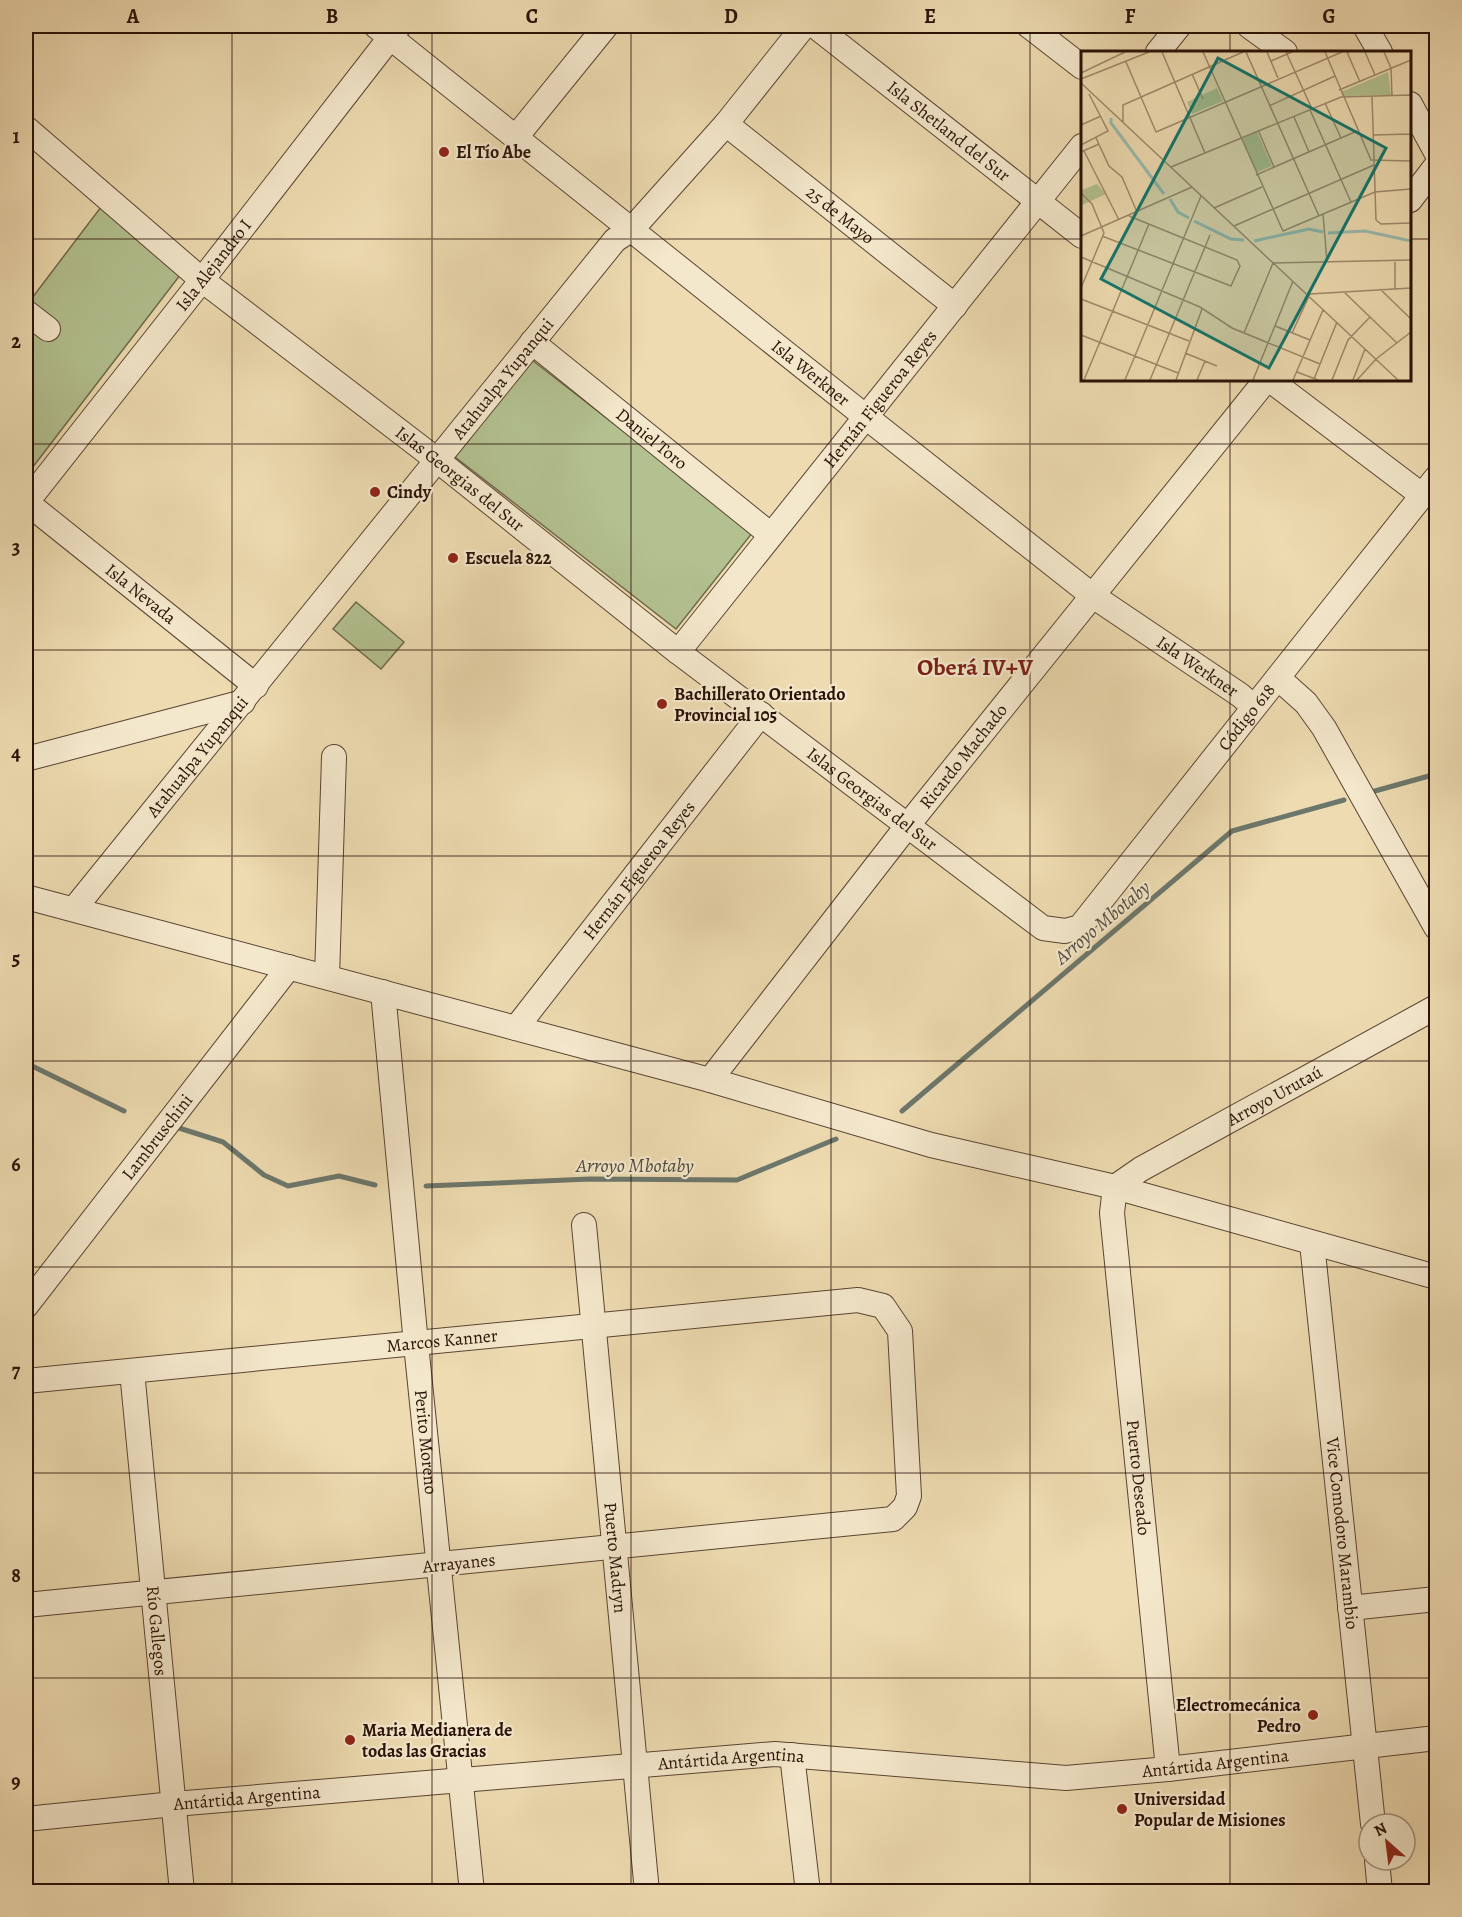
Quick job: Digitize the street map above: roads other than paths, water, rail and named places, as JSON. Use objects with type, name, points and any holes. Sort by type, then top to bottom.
[{"type":"street","points":[[516,137],[606,26]]},
{"type":"street","name":"Atahualpa Yupanqui","points":[[74,909],[615,240],[632,229],[726,124],[804,26]]},
{"type":"street","name":"Isla Shetland del Sur","points":[[815,26],[1081,234]]},
{"type":"street","points":[[1029,26],[1081,65]]},
{"type":"street","points":[[1159,51],[1179,26]]},
{"type":"street","points":[[1249,26],[1284,51]]},
{"type":"street","points":[[1365,26],[1379,51]]},
{"type":"street","name":"Isla Werkner","points":[[389,29],[516,137],[1093,596],[1240,694],[1254,707]]},
{"type":"street","name":"Isla Alejandro I","points":[[26,502],[202,280],[389,29]]},
{"type":"street","points":[[1411,106],[1428,141]]},
{"type":"street","name":"25 de Mayo","points":[[726,124],[955,306]]},
{"type":"street","name":"Islas Georgias del Sur","points":[[26,128],[202,280],[437,460],[678,652],[1043,928]]},
{"type":"street","name":"Hernán Figueroa Reyes","points":[[678,652],[1081,148]]},
{"type":"street","points":[[1411,199],[1437,166]]},
{"type":"street","points":[[26,312],[48,329]]},
{"type":"street","name":"Daniel Toro","points":[[532,342],[771,535]]},
{"type":"street","name":"Ricardo Machado","points":[[710,1080],[908,825],[1267,381]]},
{"type":"street","points":[[1270,381],[1430,487]]},
{"type":"street","name":"Código 618","points":[[1043,928],[1065,931],[1080,927],[1430,487]]},
{"type":"street","name":"Isla Nevada","points":[[26,502],[249,694]]},
{"type":"street","points":[[1278,678],[1306,703],[1324,728],[1437,927]]},
{"type":"street","points":[[26,759],[249,694]]},
{"type":"street","name":"Hernán Figueroa Reyes","points":[[516,1028],[761,714]]},
{"type":"street","points":[[327,977],[334,757]]},
{"type":"street","points":[[26,897],[710,1080],[931,1145],[1114,1187],[1437,1276]]},
{"type":"street","name":"Lambruschini","points":[[26,1306],[289,967]]},
{"type":"street","name":"Perito Moreno","points":[[383,992],[416,1344],[472,1892]]},
{"type":"street","name":"Arroyo Urutaú","points":[[1114,1187],[1141,1169],[1437,1007]]},
{"type":"street","name":"Puerto Deseado","points":[[1114,1187],[1112,1213],[1168,1769]]},
{"type":"street","name":"Puerto Madryn","points":[[584,1225],[647,1892]]},
{"type":"street","name":"Vice Comodoro Marambio","points":[[1312,1243],[1372,1812]]},
{"type":"street","name":"Marcos Kanner","points":[[26,1381],[858,1300],[883,1306],[900,1331],[909,1496],[905,1507],[893,1519]]},
{"type":"street","name":"Río Gallegos","points":[[132,1371],[182,1892]]},
{"type":"street","name":"Arrayanes","points":[[26,1605],[893,1519]]},
{"type":"street","points":[[1350,1608],[1437,1599]]},
{"type":"street","name":"Antártida Argentina","points":[[26,1819],[174,1804],[775,1754],[1066,1778],[1168,1769],[1437,1738]]},
{"type":"street","points":[[792,1755],[808,1892]]},
{"type":"street","points":[[1378,1872],[1380,1892]]},
{"type":"waterway","name":"Arroyo Mbotaby","points":[[1375,791],[1436,774]]},
{"type":"waterway","name":"Arroyo Mbotaby","points":[[902,1111],[1232,831],[1344,800]]},
{"type":"waterway","name":"Arroyo Mbotaby","points":[[26,1063],[124,1111]]},
{"type":"waterway","name":"Arroyo Mbotaby","points":[[179,1128],[223,1142],[264,1175],[288,1186],[339,1176],[375,1185]]},
{"type":"waterway","name":"Arroyo Mbotaby","points":[[426,1186],[590,1179],[737,1180],[836,1139]]},
{"type":"place","name":"El Tío Abe","points":[[444,152]]},
{"type":"place","name":"Cindy","points":[[375,492]]},
{"type":"place","name":"Escuela 822","points":[[453,558]]},
{"type":"place","name":"Bachillerato Orientado Provincial 105","points":[[662,704]]},
{"type":"place","name":"Electromecánica Pedro","points":[[1313,1715]]},
{"type":"place","name":"Maria Medianera de todas las Gracias","points":[[350,1740]]},
{"type":"place","name":"Universidad Popular de Misiones","points":[[1122,1809]]},
{"type":"district","name":"Oberá IV+V","points":[[975,667]]}]
